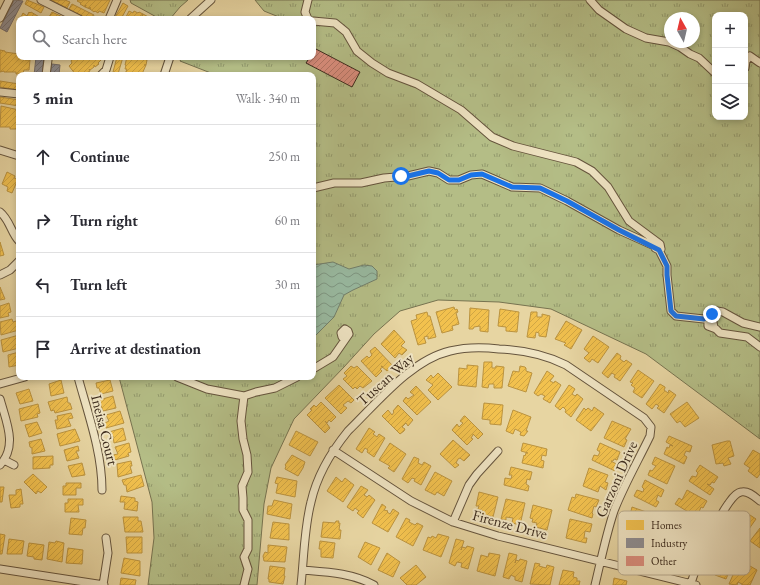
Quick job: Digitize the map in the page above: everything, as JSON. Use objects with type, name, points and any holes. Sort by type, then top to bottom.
[{"type":"street","points":[[0,18],[9,0]]},
{"type":"street","points":[[41,0],[73,16]]},
{"type":"street","points":[[110,16],[118,0]]},
{"type":"street","points":[[193,16],[211,0]]},
{"type":"street","points":[[307,16],[305,12],[308,0]]},
{"type":"street","points":[[590,0],[599,10],[626,29],[646,38],[669,42],[680,47],[699,58],[712,70]]},
{"type":"street","points":[[316,21],[335,23],[346,32],[357,51],[372,63],[388,73],[418,84],[450,103],[461,110],[492,137],[513,146],[576,162],[592,171],[608,187],[629,221],[660,244],[660,249],[619,230]]},
{"type":"street","points":[[748,58],[750,56],[760,63]]},
{"type":"street","points":[[46,72],[48,60]]},
{"type":"street","points":[[104,72],[109,60]]},
{"type":"street","points":[[165,72],[169,60]]},
{"type":"street","points":[[0,92],[16,94]]},
{"type":"street","points":[[0,150],[16,155]]},
{"type":"street","points":[[316,187],[334,183],[361,182],[408,176],[429,171],[438,173],[449,180],[459,180],[471,175],[482,174],[512,187],[540,188],[659,250],[667,266],[671,311],[676,316],[704,319],[717,311],[723,312],[743,324],[760,327]]},
{"type":"street","points":[[0,212],[4,216],[16,238]]},
{"type":"street","points":[[0,275],[10,270],[16,264]]},
{"type":"street","points":[[716,329],[720,333],[747,337],[760,347]]},
{"type":"street","points":[[316,367],[333,356],[346,338]]},
{"type":"street","name":"Tuscan Way","points":[[301,585],[310,502],[318,480],[333,450],[348,431],[412,369],[437,355],[464,348],[519,350],[541,354],[566,365],[644,418],[654,432]]},
{"type":"street","points":[[0,384],[16,380]]},
{"type":"street","name":"Ineisa Court","points":[[79,380],[98,451],[102,474],[102,490]]},
{"type":"street","points":[[184,380],[207,389],[244,396],[275,388],[291,380]]},
{"type":"street","points":[[244,396],[241,421],[247,455],[248,472],[242,486],[243,510],[248,520],[248,549],[244,557],[248,569],[244,585]]},
{"type":"street","points":[[0,399],[10,442],[9,450],[2,462],[14,464]]},
{"type":"street","name":"Garzoni Drive","points":[[595,585],[614,512],[621,494],[654,432]]},
{"type":"street","name":"Firenze Drive","points":[[333,450],[411,501],[453,522],[498,536],[618,565]]},
{"type":"street","points":[[453,522],[462,497],[469,484],[498,451]]},
{"type":"street","points":[[724,511],[738,489],[747,492],[760,501]]},
{"type":"street","points":[[0,569],[103,585],[108,553],[106,538]]},
{"type":"street","points":[[303,570],[348,575],[374,585]]},
{"type":"street","name":"Firenze Drive","points":[[658,575],[694,584]]},
{"type":"green space","points":[[130,0],[188,0],[172,16],[155,16],[131,3]]},
{"type":"green space","points":[[255,0],[760,0],[760,439],[646,354],[551,309],[499,302],[438,300],[400,311],[374,334],[294,419],[271,468],[264,504],[257,585],[148,585],[154,538],[152,502],[120,380],[316,380],[316,72],[208,72],[180,61],[316,60],[316,16],[276,16],[264,11]]},
{"type":"water","points":[[333,262],[349,269],[364,265],[372,266],[377,271],[377,279],[344,295],[334,317],[316,335],[316,265]]},
{"type":"building: Homes","points":[[27,0],[44,7],[41,13],[25,4]]},
{"type":"building: Homes","points":[[51,0],[65,0],[70,2],[67,8]]},
{"type":"building: Homes","points":[[110,0],[104,13],[99,11],[98,13],[80,4],[81,3],[77,1]]},
{"type":"building: Homes","points":[[123,3],[128,6],[123,16],[116,16]]},
{"type":"building: Homes","points":[[72,4],[94,15],[82,16],[69,9]]},
{"type":"building: Homes","points":[[129,11],[133,13],[134,11],[146,16],[126,16]]},
{"type":"building: Homes","points":[[29,12],[31,12],[38,16],[27,16]]},
{"type":"building: Homes","points":[[52,12],[61,16],[50,16]]},
{"type":"building: Homes","points":[[0,50],[16,54],[16,60],[30,60],[29,70],[24,70],[23,72],[0,72]]},
{"type":"building: Homes","points":[[101,60],[95,67],[94,65],[94,67],[90,70],[89,69],[90,71],[88,72],[74,72],[69,66],[72,63],[71,61]]},
{"type":"building: Homes","points":[[116,60],[122,60],[119,72],[113,72]]},
{"type":"building: Homes","points":[[126,60],[147,60],[143,72],[126,72],[127,69],[125,69]]},
{"type":"building: Homes","points":[[0,81],[16,84],[16,90],[0,87]]},
{"type":"building: Homes","points":[[0,97],[16,100],[16,106],[0,103]]},
{"type":"building: Homes","points":[[1,106],[16,109],[16,129],[10,129],[10,127],[0,127]]},
{"type":"building: Homes","points":[[7,172],[15,176],[14,178],[16,178],[16,184],[12,193],[7,191],[8,187],[2,184]]},
{"type":"building: Homes","points":[[0,242],[4,255],[0,256]]},
{"type":"building: Homes","points":[[0,287],[5,299],[0,300]]},
{"type":"building: Homes","points":[[9,303],[11,312],[8,313],[9,316],[0,318],[0,306]]},
{"type":"building: Homes","points":[[454,307],[458,312],[456,313],[459,324],[452,326],[453,330],[442,333],[436,312]]},
{"type":"building: Homes","points":[[470,308],[489,310],[488,332],[480,331],[480,326],[469,329]]},
{"type":"building: Homes","points":[[500,309],[519,312],[517,332],[506,331],[506,327],[498,326]]},
{"type":"building: Homes","points":[[427,312],[428,316],[430,316],[436,337],[428,339],[428,336],[424,337],[426,343],[418,345],[411,321],[417,319],[416,315]]},
{"type":"building: Homes","points":[[531,312],[537,312],[537,317],[542,317],[542,314],[550,316],[546,337],[539,336],[539,333],[536,332],[535,338],[527,337]]},
{"type":"building: Homes","points":[[12,319],[13,322],[16,321],[16,331],[1,335],[0,322]]},
{"type":"building: Homes","points":[[566,321],[582,330],[571,349],[564,345],[566,343],[555,339]]},
{"type":"building: Homes","points":[[394,330],[405,342],[401,346],[407,350],[402,355],[399,353],[395,358],[381,344]]},
{"type":"building: Homes","points":[[16,336],[16,349],[3,352],[1,340]]},
{"type":"building: Homes","points":[[593,336],[609,347],[598,363],[592,359],[589,362],[584,358],[589,353],[584,349]]},
{"type":"building: Homes","points":[[375,347],[393,366],[387,371],[383,367],[380,369],[382,371],[376,377],[361,361],[367,356],[369,358],[372,355],[370,351]]},
{"type":"building: Homes","points":[[16,353],[16,366],[9,367],[8,355]]},
{"type":"building: Homes","points":[[617,353],[621,356],[620,359],[624,362],[626,360],[632,364],[620,381],[614,377],[615,375],[612,373],[608,378],[602,373]]},
{"type":"building: Homes","points":[[484,362],[492,362],[492,368],[495,368],[496,366],[504,367],[502,388],[494,388],[494,384],[489,384],[488,388],[482,387]]},
{"type":"building: Homes","points":[[467,365],[478,366],[476,387],[458,385],[459,368],[467,369]]},
{"type":"building: Homes","points":[[351,366],[354,368],[357,366],[372,381],[363,388],[360,386],[357,389],[355,387],[353,389],[343,379],[347,376],[344,373]]},
{"type":"building: Homes","points":[[520,366],[525,367],[526,371],[532,373],[526,392],[508,386],[513,371],[519,372]]},
{"type":"building: Homes","points":[[638,370],[654,381],[642,398],[633,392],[635,388],[631,385],[633,383],[630,382]]},
{"type":"building: Homes","points":[[547,371],[554,376],[550,381],[554,383],[555,381],[561,385],[550,403],[543,399],[545,396],[541,394],[538,396],[534,393]]},
{"type":"building: Homes","points":[[438,373],[452,387],[438,400],[428,390],[433,385],[426,380],[431,375],[433,378]]},
{"type":"building: Homes","points":[[61,380],[64,393],[51,396],[49,384]]},
{"type":"building: Homes","points":[[110,380],[113,391],[101,394],[96,383]]},
{"type":"building: Homes","points":[[660,384],[665,387],[664,390],[668,393],[669,390],[676,395],[664,413],[657,408],[659,406],[656,404],[652,409],[646,404]]},
{"type":"building: Homes","points":[[339,385],[354,400],[351,403],[348,401],[343,405],[347,408],[341,414],[325,398]]},
{"type":"building: Homes","points":[[569,385],[575,389],[572,394],[575,396],[577,394],[583,399],[571,417],[565,412],[566,410],[563,407],[560,410],[555,406]]},
{"type":"building: Homes","points":[[416,386],[431,402],[417,415],[403,401],[406,397],[408,399],[414,395],[410,392]]},
{"type":"building: Homes","points":[[29,389],[33,401],[20,404],[16,393]]},
{"type":"building: Homes","points":[[113,396],[116,408],[103,411],[99,400]]},
{"type":"building: Homes","points":[[67,397],[68,403],[70,403],[72,409],[55,413],[54,410],[51,411],[48,402]]},
{"type":"building: Homes","points":[[321,402],[336,417],[331,422],[329,420],[327,423],[325,421],[330,428],[325,433],[307,415],[312,410],[310,409],[314,405],[316,407]]},
{"type":"building: Homes","points":[[687,402],[699,418],[685,427],[680,421],[677,423],[670,414]]},
{"type":"building: Homes","points":[[484,403],[503,405],[501,425],[490,424],[490,420],[482,419]]},
{"type":"building: Homes","points":[[38,404],[40,413],[37,414],[38,417],[21,421],[19,409]]},
{"type":"building: Homes","points":[[398,405],[413,420],[408,426],[406,423],[402,427],[405,429],[400,434],[382,416],[388,410],[392,415],[394,412],[393,411]]},
{"type":"building: Homes","points":[[594,407],[604,414],[591,431],[576,420],[584,408],[586,410],[588,408],[592,411]]},
{"type":"building: Homes","points":[[513,410],[531,417],[526,431],[528,431],[524,436],[520,435],[521,432],[515,429],[513,434],[506,431]]},
{"type":"building: Homes","points":[[120,411],[124,423],[106,428],[105,423],[109,421],[106,415]]},
{"type":"building: Homes","points":[[71,413],[73,418],[68,419],[71,426],[57,429],[55,420],[58,420],[57,416]]},
{"type":"building: Homes","points":[[464,416],[483,434],[478,439],[473,434],[471,438],[473,439],[467,445],[452,430],[457,424],[459,427],[463,423],[460,421]]},
{"type":"building: Homes","points":[[612,421],[631,429],[625,439],[627,440],[624,447],[604,438]]},
{"type":"building: Homes","points":[[37,422],[42,433],[29,437],[25,425]]},
{"type":"building: Homes","points":[[123,428],[126,440],[114,443],[113,436],[110,436],[109,432]]},
{"type":"building: Homes","points":[[369,428],[375,432],[373,434],[377,437],[379,434],[385,438],[374,457],[367,452],[368,450],[365,448],[362,453],[356,449]]},
{"type":"building: Homes","points":[[75,429],[80,441],[60,446],[57,434]]},
{"type":"building: Homes","points":[[296,431],[318,442],[310,456],[289,445]]},
{"type":"building: Homes","points":[[669,436],[692,446],[690,452],[686,451],[684,455],[687,457],[684,464],[664,454],[667,447],[669,448],[670,445],[673,446],[666,442]]},
{"type":"building: Homes","points":[[41,439],[45,451],[32,454],[32,448],[30,447],[29,442]]},
{"type":"building: Homes","points":[[453,440],[470,455],[464,461],[460,458],[458,459],[456,463],[459,465],[455,468],[440,454]]},
{"type":"building: Homes","points":[[730,441],[734,456],[728,458],[731,464],[724,466],[723,463],[716,464],[712,445]]},
{"type":"building: Homes","points":[[129,443],[131,452],[128,453],[129,456],[115,460],[113,455],[118,454],[115,447]]},
{"type":"building: Homes","points":[[390,443],[406,454],[394,472],[388,468],[390,466],[379,460]]},
{"type":"building: Homes","points":[[523,443],[547,449],[546,456],[542,455],[541,460],[544,461],[543,468],[522,463],[524,455],[525,456],[526,453],[528,453],[521,451]]},
{"type":"building: Homes","points":[[600,443],[620,452],[617,460],[614,459],[611,461],[618,465],[615,471],[592,460],[594,455],[598,456],[600,452],[597,450]]},
{"type":"building: Homes","points":[[78,446],[79,451],[76,451],[79,458],[67,461],[64,450]]},
{"type":"building: Homes","points":[[753,450],[760,454],[760,474],[757,478],[748,471],[750,468],[744,464]]},
{"type":"building: Homes","points":[[292,455],[305,462],[298,476],[285,469],[285,465]]},
{"type":"building: Homes","points":[[53,456],[53,465],[50,465],[50,468],[33,469],[33,457]]},
{"type":"building: Homes","points":[[414,457],[419,459],[418,463],[422,465],[424,462],[431,466],[421,485],[412,478],[408,483],[402,479]]},
{"type":"building: Homes","points":[[655,457],[675,466],[667,484],[648,475],[650,470],[652,471],[656,466],[652,464]]},
{"type":"building: Homes","points":[[131,461],[132,466],[130,466],[132,473],[118,477],[117,464]]},
{"type":"building: Homes","points":[[82,463],[85,475],[72,477],[68,466]]},
{"type":"building: Homes","points":[[700,465],[718,477],[714,483],[712,482],[710,485],[707,484],[714,489],[710,495],[689,481],[692,476],[696,477],[698,473],[696,471]]},
{"type":"building: Homes","points":[[511,467],[532,472],[530,480],[527,479],[526,484],[529,486],[528,491],[504,485],[505,478],[511,479],[512,475],[509,475]]},
{"type":"building: Homes","points":[[589,468],[608,475],[605,482],[608,483],[606,490],[600,486],[598,492],[583,486]]},
{"type":"building: Homes","points":[[435,472],[452,481],[444,496],[437,492],[435,495],[425,490]]},
{"type":"building: Homes","points":[[33,474],[47,487],[41,493],[38,491],[36,494],[24,482]]},
{"type":"building: Homes","points":[[141,475],[144,486],[127,492],[126,485],[124,485],[122,480]]},
{"type":"building: Homes","points":[[277,477],[297,481],[295,497],[276,493],[278,484],[275,483]]},
{"type":"building: Homes","points":[[336,477],[342,482],[345,478],[354,485],[343,502],[327,491]]},
{"type":"building: Homes","points":[[645,480],[664,490],[661,497],[658,495],[656,500],[659,502],[656,507],[634,496],[637,490],[643,492],[644,489],[642,487]]},
{"type":"building: Homes","points":[[66,483],[81,483],[81,488],[76,488],[76,495],[63,495],[63,486],[66,486]]},
{"type":"building: Homes","points":[[361,486],[368,490],[364,495],[367,497],[369,495],[375,500],[363,518],[357,513],[359,511],[355,508],[353,511],[347,507]]},
{"type":"building: Homes","points":[[0,487],[4,487],[2,502],[0,502]]},
{"type":"building: Homes","points":[[21,489],[23,504],[20,504],[20,507],[11,508],[9,495],[16,495],[16,490]]},
{"type":"building: Homes","points":[[687,490],[707,501],[699,511],[687,511],[675,504],[679,498],[682,500]]},
{"type":"building: Homes","points":[[479,492],[498,497],[493,517],[482,514],[483,511],[478,509],[479,506],[476,506]]},
{"type":"building: Homes","points":[[576,494],[599,500],[596,507],[594,506],[592,518],[568,510],[572,497],[575,498]]},
{"type":"building: Homes","points":[[121,496],[135,498],[135,501],[138,502],[137,511],[124,509],[125,502],[120,502]]},
{"type":"building: Homes","points":[[68,499],[83,499],[83,505],[78,505],[79,512],[65,512],[65,503],[68,503]]},
{"type":"building: Homes","points":[[506,499],[525,503],[520,525],[512,523],[513,518],[506,517],[506,520],[501,519]]},
{"type":"building: Homes","points":[[274,500],[292,504],[290,519],[267,514],[268,506],[272,506]]},
{"type":"building: Homes","points":[[382,504],[386,507],[384,510],[388,511],[387,512],[390,514],[393,509],[399,513],[388,532],[372,523]]},
{"type":"building: Homes","points":[[533,505],[552,510],[547,530],[536,527],[537,523],[532,522],[533,519],[530,518]]},
{"type":"building: Homes","points":[[632,507],[643,511],[631,511]]},
{"type":"building: Homes","points":[[750,515],[756,519],[750,528]]},
{"type":"building: Homes","points":[[123,517],[138,517],[138,521],[141,521],[143,532],[125,532]]},
{"type":"building: Homes","points":[[71,518],[86,520],[82,535],[69,534]]},
{"type":"building: Homes","points":[[406,518],[410,520],[409,522],[415,525],[417,523],[423,526],[413,546],[396,537]]},
{"type":"building: Homes","points":[[570,519],[592,524],[590,532],[585,531],[584,538],[587,538],[586,543],[566,538]]},
{"type":"building: Homes","points":[[336,521],[339,521],[338,523],[340,523],[340,539],[321,537],[323,522],[335,523]]},
{"type":"building: Homes","points":[[273,522],[289,524],[289,540],[270,538]]},
{"type":"building: Homes","points":[[760,528],[760,548],[750,541]]},
{"type":"building: Homes","points":[[0,534],[5,535],[2,554],[0,554]]},
{"type":"building: Homes","points":[[438,534],[449,537],[441,557],[423,550],[428,537],[431,538],[432,536],[436,538]]},
{"type":"building: Homes","points":[[126,537],[142,537],[142,553],[127,553]]},
{"type":"building: Homes","points":[[9,539],[24,541],[22,554],[7,554]]},
{"type":"building: Homes","points":[[456,539],[464,541],[462,547],[466,548],[467,546],[474,548],[468,569],[461,567],[462,563],[457,562],[455,566],[449,563]]},
{"type":"building: Homes","points":[[56,541],[64,543],[62,562],[47,559],[49,542],[55,543]]},
{"type":"building: Homes","points":[[320,541],[335,543],[333,558],[321,557],[321,549],[319,549]]},
{"type":"building: Homes","points":[[365,542],[380,548],[371,565],[358,557]]},
{"type":"building: Homes","points":[[29,543],[44,545],[42,560],[27,556]]},
{"type":"building: Homes","points":[[268,545],[287,547],[285,562],[264,561],[263,556],[265,552],[268,553]]},
{"type":"building: Homes","points":[[68,548],[83,550],[82,564],[66,563]]},
{"type":"building: Homes","points":[[387,553],[400,562],[393,577],[378,570]]},
{"type":"building: Homes","points":[[489,553],[500,555],[495,576],[477,571],[481,555],[488,557]]},
{"type":"building: Homes","points":[[509,553],[517,555],[515,563],[516,560],[519,561],[520,559],[527,561],[522,582],[515,580],[515,577],[511,575],[509,579],[503,577]]},
{"type":"building: Homes","points":[[124,558],[140,561],[140,576],[121,573]]},
{"type":"building: Homes","points":[[535,563],[546,568],[547,565],[554,567],[550,585],[530,584]]},
{"type":"building: Homes","points":[[416,565],[426,577],[416,585],[407,585],[400,578]]},
{"type":"building: Homes","points":[[270,566],[285,568],[283,584],[269,582]]},
{"type":"building: Homes","points":[[750,566],[757,570],[750,585],[742,585],[738,582],[737,585],[729,584],[733,575],[750,575]]},
{"type":"building: Homes","points":[[563,570],[574,572],[573,577],[577,578],[577,581],[580,581],[579,585],[559,585]]},
{"type":"building: Homes","points":[[715,575],[728,575],[726,579]]},
{"type":"building: Homes","points":[[121,578],[136,580],[135,585],[120,585]]},
{"type":"building: Homes","points":[[614,578],[627,581],[626,585],[613,585]]},
{"type":"building: Industry","points":[[14,0],[23,1],[7,32],[0,28]]},
{"type":"building: Industry","points":[[36,60],[44,60],[42,72],[34,72]]},
{"type":"building: Industry","points":[[52,64],[60,65],[59,72],[51,72]]},
{"type":"building: Other","points":[[316,49],[360,72],[352,87],[306,63],[308,60],[316,60]]},
{"type":"route","points":[[401,176],[408,176],[429,171],[438,173],[449,180],[459,180],[471,175],[482,174],[512,187],[540,188],[659,250],[667,266],[668,291],[671,302],[671,311],[676,316],[704,319],[712,314]]}]
